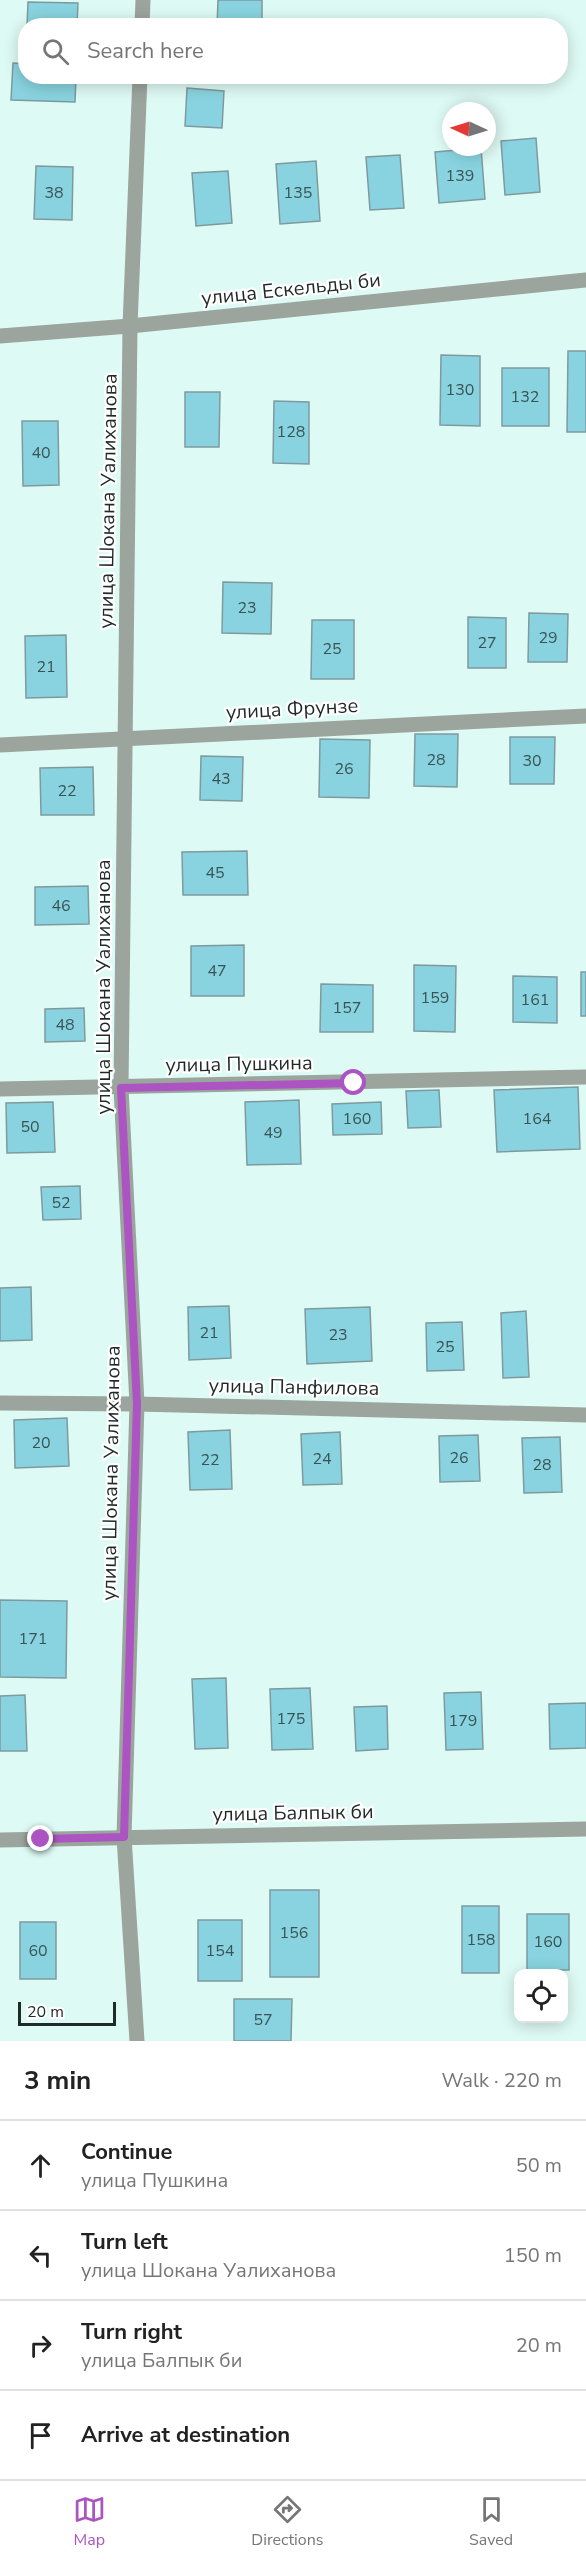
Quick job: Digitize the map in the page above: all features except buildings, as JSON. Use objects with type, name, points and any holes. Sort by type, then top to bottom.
[{"type":"street","points":[[142,18],[143,0]]},
{"type":"street","name":"улица Шокана Уалиханова","points":[[137,2041],[124,1837],[137,1404],[121,1088],[127,738],[130,326],[140,84]]},
{"type":"street","name":"улица Ескельды би","points":[[0,336],[130,326],[586,280]]},
{"type":"street","name":"улица Фрунзе","points":[[0,745],[586,716]]},
{"type":"street","name":"улица Пушкина","points":[[0,1089],[586,1077]]},
{"type":"street","name":"улица Панфилова","points":[[0,1403],[137,1404],[586,1415]]},
{"type":"street","name":"улица Балпык би","points":[[0,1840],[586,1829]]},
{"type":"route","points":[[41,1839],[124,1837],[137,1404],[121,1088],[354,1083]]}]
